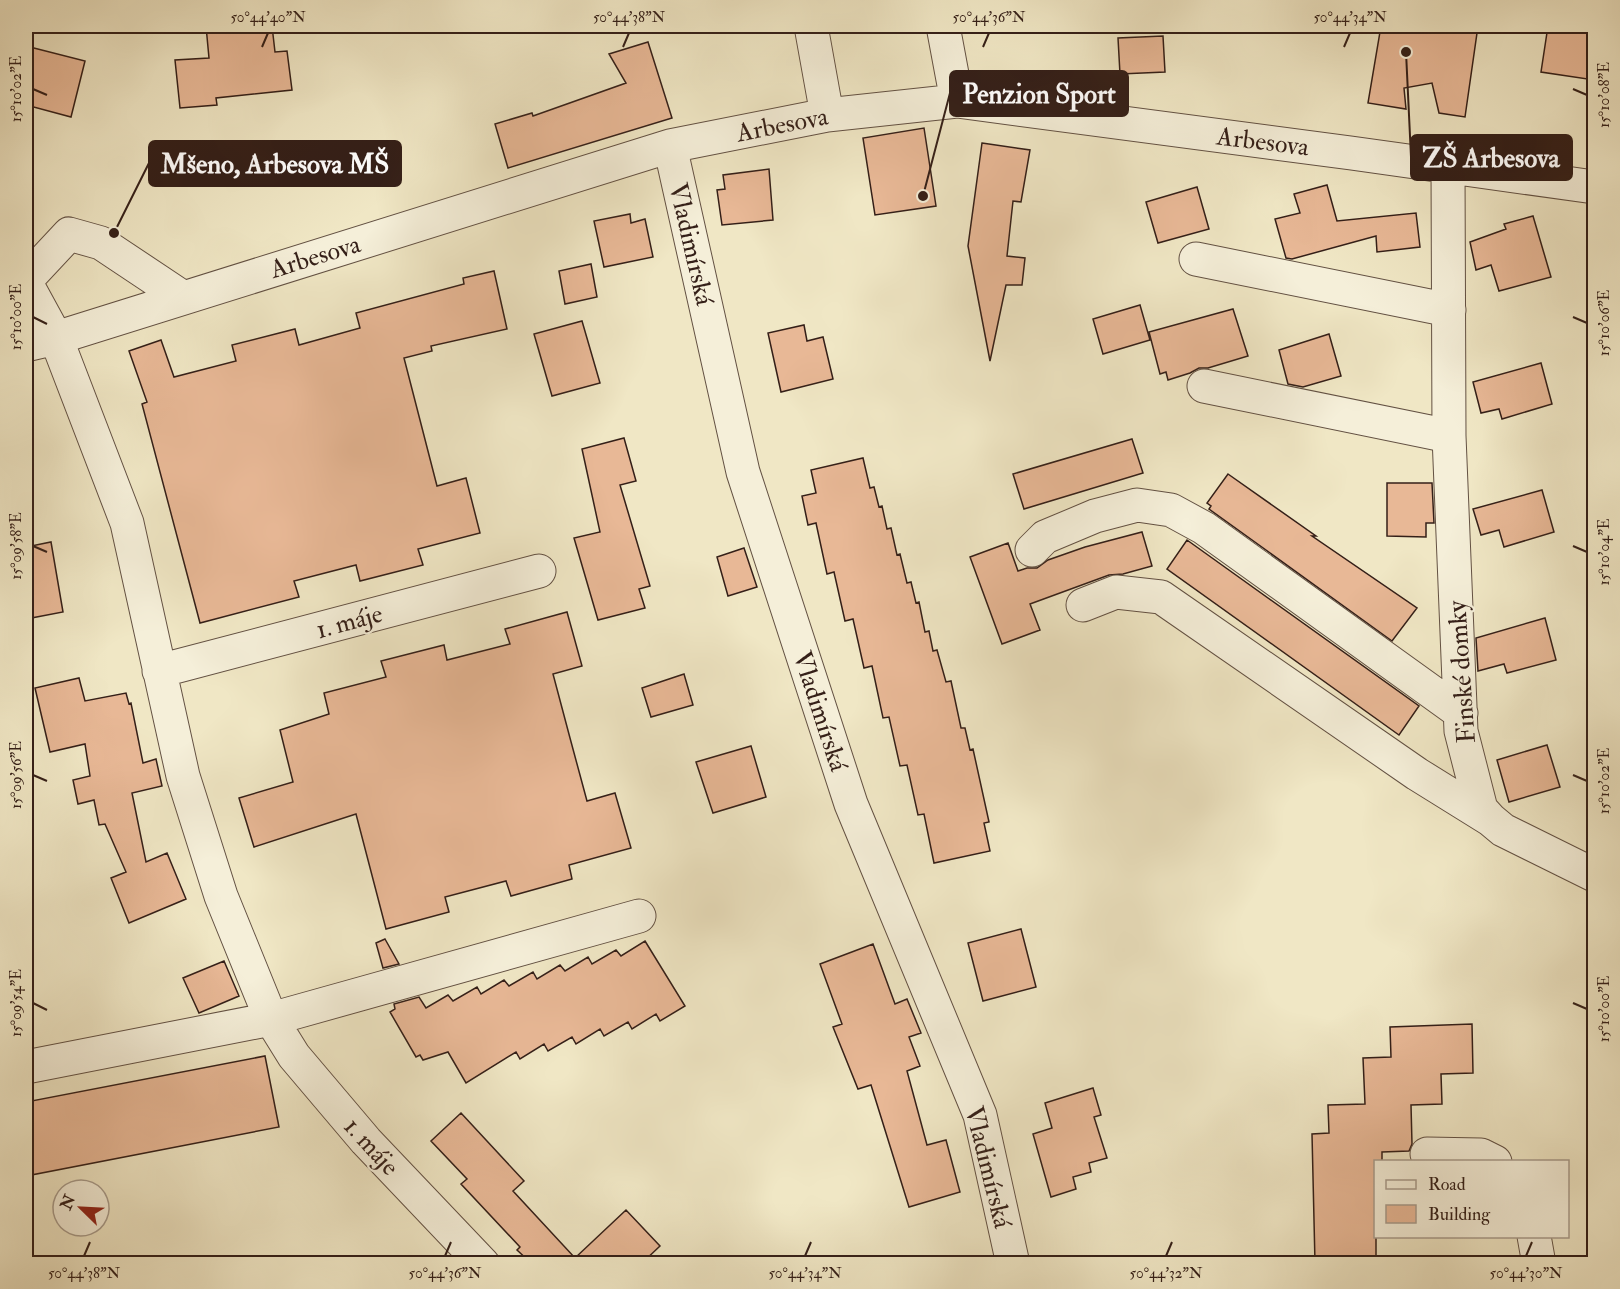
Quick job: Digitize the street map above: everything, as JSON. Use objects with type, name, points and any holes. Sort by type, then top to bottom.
[{"type":"street","points":[[811,26],[826,115]]},
{"type":"street","points":[[943,26],[957,101]]},
{"type":"street","name":"Arbesova","points":[[41,341],[670,146],[826,115],[957,101],[1594,187]]},
{"type":"street","name":"Vladimírská","points":[[670,146],[743,472],[851,804],[980,1116],[1013,1263]]},
{"type":"street","name":"Finské domky","points":[[1448,167],[1449,436],[1461,730],[1481,808],[1491,820],[1503,830],[1594,875]]},
{"type":"street","points":[[41,341],[26,281],[69,234],[101,243],[182,297]]},
{"type":"street","points":[[1196,259],[1449,310]]},
{"type":"street","name":"1. máje","points":[[41,341],[127,523],[183,776],[220,896],[271,1019],[294,1056],[366,1141],[483,1263]]},
{"type":"street","points":[[1204,386],[1449,436]]},
{"type":"street","points":[[1032,550],[1045,537],[1095,516],[1137,505],[1171,510],[1204,528],[1461,713]]},
{"type":"street","name":"1. máje","points":[[159,671],[538,571]]},
{"type":"street","points":[[1083,605],[1116,592],[1161,597],[1417,774],[1491,820]]},
{"type":"street","points":[[26,1067],[271,1019],[639,916]]},
{"type":"street","points":[[1427,1154],[1481,1155],[1494,1160]]},
{"type":"street","points":[[1534,1238],[1539,1263]]},
{"type":"building","points":[[206,26],[272,26],[275,52],[287,51],[292,90],[216,98],[217,105],[180,108],[175,60],[209,58]]},
{"type":"building","points":[[1381,26],[1478,26],[1465,117],[1439,113],[1432,83],[1404,88],[1406,109],[1368,103]]},
{"type":"building","points":[[1548,26],[1594,26],[1594,80],[1541,72]]},
{"type":"building","points":[[1163,36],[1165,72],[1120,74],[1118,38]]},
{"type":"building","points":[[648,42],[672,118],[508,168],[495,124],[532,113],[533,116],[626,83],[609,54]]},
{"type":"building","points":[[26,46],[85,61],[71,117],[26,105]]},
{"type":"building","points":[[924,128],[936,206],[875,215],[863,138]]},
{"type":"building","points":[[982,143],[1030,150],[1021,202],[1013,201],[1007,256],[1025,258],[1022,285],[1006,285],[990,361],[968,246]]},
{"type":"building","points":[[769,169],[773,220],[722,225],[717,190],[725,189],[723,175]]},
{"type":"building","points":[[1327,185],[1337,221],[1416,213],[1420,247],[1377,252],[1376,236],[1292,259],[1286,258],[1275,219],[1300,213],[1294,194]]},
{"type":"building","points":[[1197,187],[1209,229],[1158,243],[1146,202]]},
{"type":"building","points":[[630,214],[631,223],[645,219],[653,257],[604,267],[594,221]]},
{"type":"building","points":[[1533,216],[1551,277],[1499,291],[1491,265],[1476,270],[1470,242],[1506,229],[1504,224]]},
{"type":"building","points":[[591,264],[597,297],[565,304],[559,271]]},
{"type":"building","points":[[494,271],[507,329],[431,346],[432,351],[404,358],[437,486],[466,478],[480,533],[418,549],[423,565],[360,581],[356,565],[294,581],[299,597],[200,623],[142,404],[147,402],[129,351],[161,340],[174,377],[236,361],[232,345],[295,329],[299,345],[360,328],[356,313],[464,284],[463,278]]},
{"type":"building","points":[[1140,305],[1150,340],[1103,354],[1093,319]]},
{"type":"building","points":[[1233,309],[1248,356],[1208,368],[1199,368],[1168,380],[1166,372],[1160,374],[1149,332]]},
{"type":"building","points":[[582,321],[600,383],[552,396],[534,334]]},
{"type":"building","points":[[804,325],[807,341],[823,337],[833,379],[781,392],[768,333]]},
{"type":"building","points":[[1329,334],[1341,376],[1303,387],[1288,384],[1279,350]]},
{"type":"building","points":[[1541,363],[1552,404],[1502,419],[1499,409],[1481,413],[1473,382]]},
{"type":"building","points":[[624,438],[636,481],[620,485],[650,586],[639,589],[645,608],[598,620],[574,538],[600,532],[582,449]]},
{"type":"building","points":[[1132,439],[1143,473],[1024,509],[1013,474]]},
{"type":"building","points":[[863,458],[870,488],[874,487],[879,507],[882,506],[887,529],[891,528],[907,583],[911,582],[916,603],[919,602],[925,632],[929,631],[933,651],[937,650],[946,682],[951,681],[961,728],[965,728],[970,750],[973,749],[989,822],[984,823],[990,851],[934,863],[924,814],[918,815],[907,765],[900,766],[889,717],[883,718],[872,666],[864,668],[853,619],[845,621],[834,572],[827,574],[816,523],[808,525],[802,496],[816,493],[811,470]]},
{"type":"building","points":[[1228,474],[1316,536],[1312,536],[1417,608],[1392,641],[1209,509],[1211,506],[1207,503]]},
{"type":"building","points":[[1387,483],[1432,483],[1434,523],[1426,523],[1426,537],[1387,536]]},
{"type":"building","points":[[1542,490],[1554,532],[1504,547],[1499,530],[1481,535],[1473,509]]},
{"type":"building","points":[[1142,532],[1152,566],[1123,574],[1109,575],[1030,604],[1040,630],[1002,644],[970,557],[1008,543],[1018,571],[1037,568],[1048,560],[1085,547]]},
{"type":"building","points":[[1187,540],[1419,706],[1399,735],[1167,569]]},
{"type":"building","points":[[51,542],[63,612],[26,619],[26,547]]},
{"type":"building","points":[[744,548],[757,587],[728,596],[717,557]]},
{"type":"building","points":[[567,612],[582,666],[553,674],[587,801],[615,793],[631,848],[569,865],[572,879],[511,896],[506,881],[445,897],[449,912],[386,929],[356,814],[254,847],[239,798],[293,782],[280,730],[329,714],[324,693],[386,677],[381,661],[444,645],[447,660],[510,644],[505,629]]},
{"type":"building","points":[[1545,618],[1556,660],[1507,673],[1504,664],[1478,671],[1476,638]]},
{"type":"building","points":[[684,674],[693,705],[651,717],[642,688]]},
{"type":"building","points":[[79,678],[85,701],[126,693],[129,704],[131,703],[143,763],[156,759],[162,786],[132,793],[146,862],[167,853],[186,899],[129,923],[111,878],[126,872],[105,824],[99,825],[94,800],[78,804],[73,780],[90,776],[85,744],[50,752],[35,688]]},
{"type":"building","points":[[1547,745],[1560,787],[1509,802],[1497,760]]},
{"type":"building","points":[[751,746],[766,797],[713,813],[696,762]]},
{"type":"building","points":[[1021,929],[1036,987],[983,1001],[968,943]]},
{"type":"building","points":[[385,939],[399,964],[383,968],[376,943]]},
{"type":"building","points":[[645,941],[685,1006],[660,1021],[656,1014],[632,1029],[628,1022],[604,1036],[600,1029],[576,1044],[572,1037],[548,1051],[544,1044],[520,1059],[516,1052],[466,1083],[448,1052],[423,1060],[420,1055],[416,1057],[390,1012],[395,1009],[394,1004],[419,997],[426,1008],[448,995],[453,1001],[477,987],[481,994],[504,980],[509,986],[533,972],[537,979],[560,965],[565,971],[588,957],[592,964],[616,950],[621,956]]},
{"type":"building","points":[[873,944],[895,1004],[907,999],[921,1033],[909,1037],[920,1066],[907,1071],[927,1145],[946,1140],[960,1192],[909,1207],[871,1085],[858,1089],[833,1027],[842,1024],[820,964]]},
{"type":"building","points":[[224,961],[239,996],[199,1013],[183,978]]},
{"type":"building","points":[[1472,1024],[1473,1073],[1441,1074],[1442,1104],[1411,1105],[1412,1144],[1409,1151],[1382,1152],[1382,1160],[1374,1160],[1376,1262],[1315,1263],[1312,1134],[1329,1133],[1328,1105],[1365,1104],[1363,1058],[1391,1057],[1390,1027]]},
{"type":"building","points":[[265,1056],[279,1127],[26,1176],[26,1102]]},
{"type":"building","points":[[1093,1088],[1101,1115],[1094,1117],[1107,1158],[1089,1163],[1091,1172],[1073,1177],[1076,1189],[1051,1197],[1033,1134],[1052,1128],[1045,1103]]},
{"type":"building","points":[[461,1113],[524,1181],[513,1191],[575,1258],[626,1210],[660,1246],[642,1263],[531,1263],[517,1250],[520,1247],[461,1184],[467,1179],[431,1141]]},
{"type":"place","name":"ZŠ Arbesova","points":[[1406,52]]},
{"type":"place","name":"Penzion Sport","points":[[923,196]]},
{"type":"place","name":"Mšeno, Arbesova MŠ","points":[[114,233]]}]
